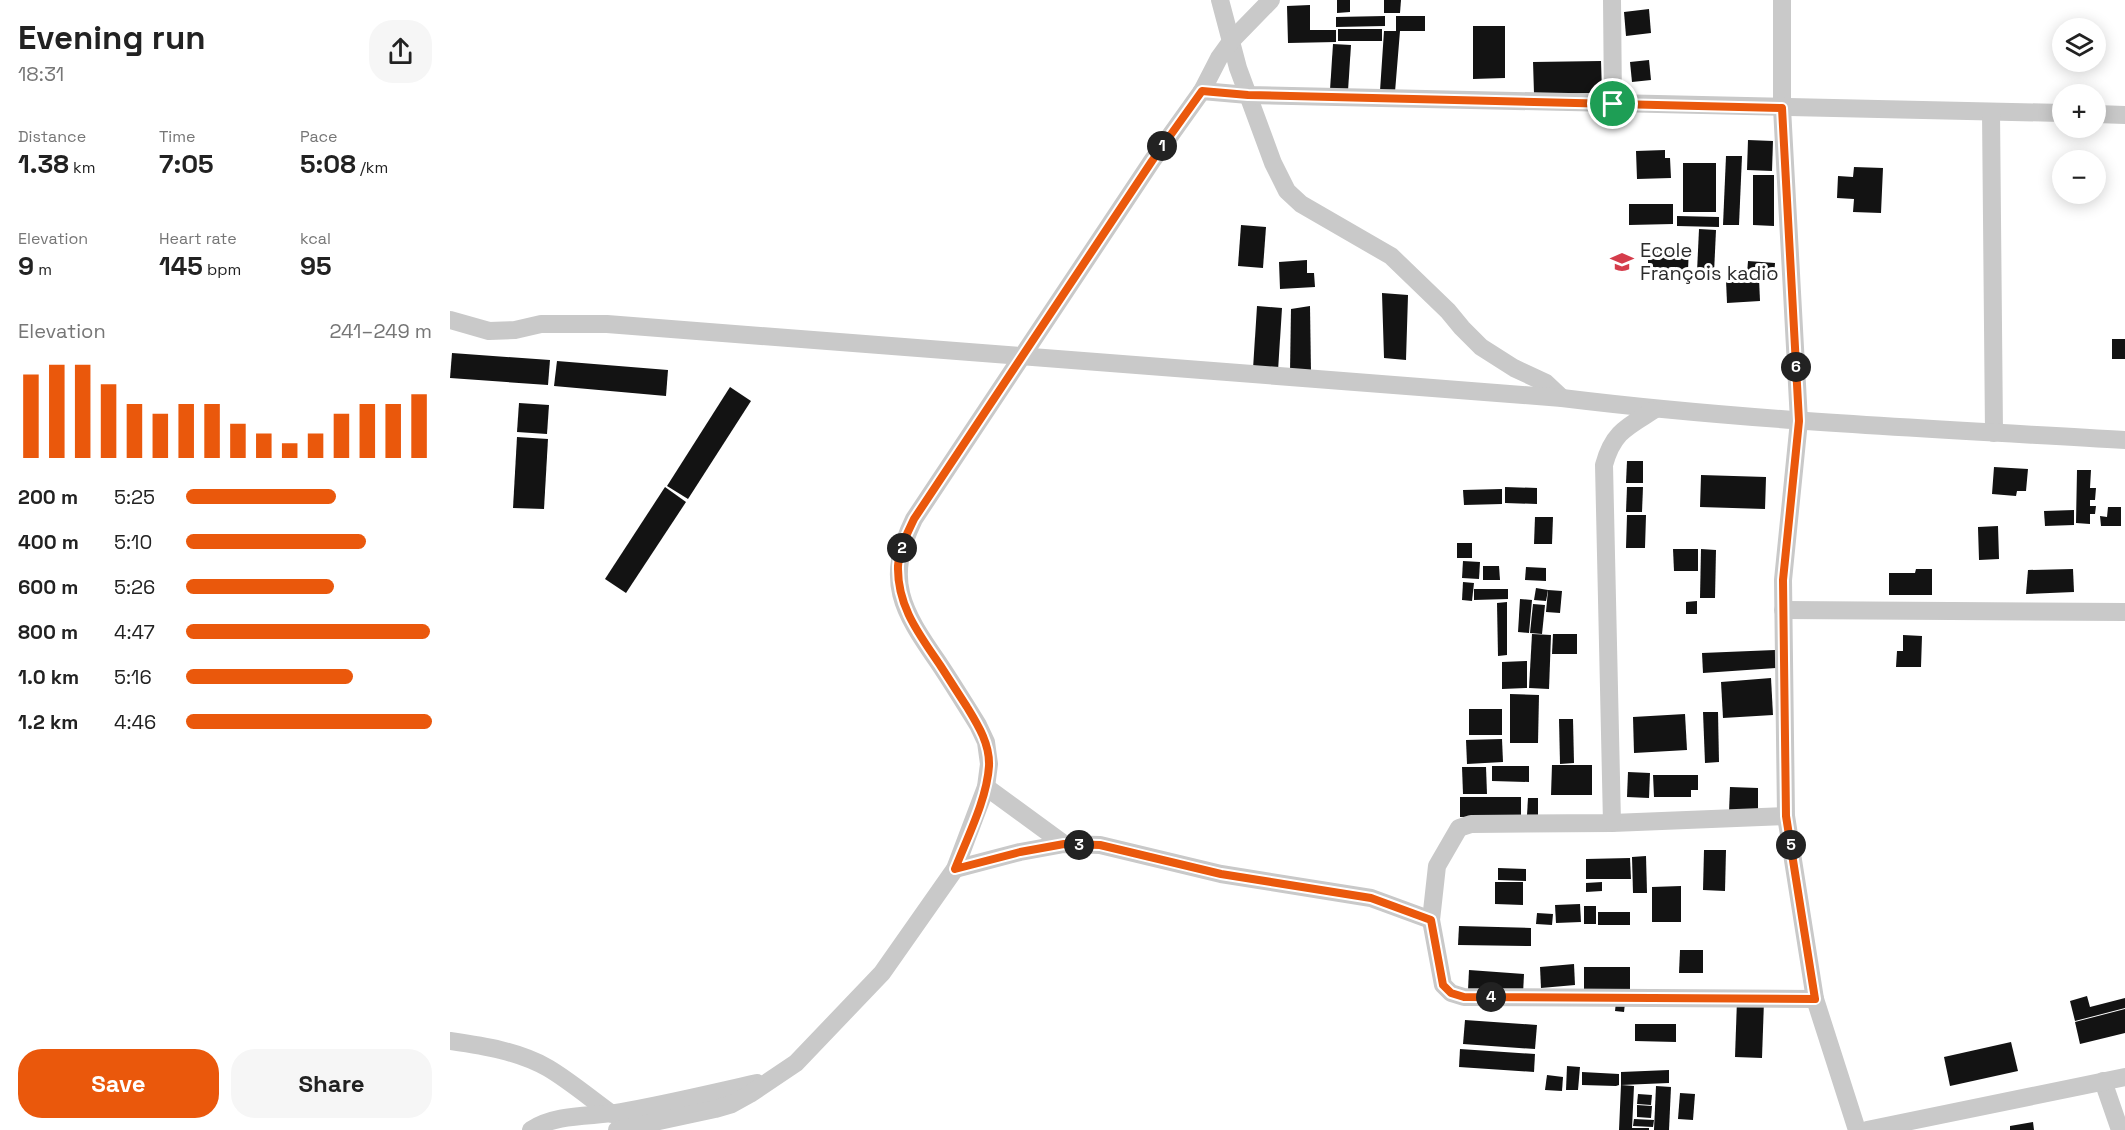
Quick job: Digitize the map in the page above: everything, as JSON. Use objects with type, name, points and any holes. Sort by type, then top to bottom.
[{"type":"street","points":[[1220,0],[1238,68],[1273,164],[1287,191],[1301,204],[1391,256],[1448,311],[1461,328],[1481,347],[1514,368],[1546,383],[1562,398]]},
{"type":"street","points":[[531,1130],[539,1125],[569,1118],[615,1122],[732,1104],[774,1079],[796,1063],[882,973],[955,869],[986,787],[989,764],[986,742],[978,724],[913,626],[900,589],[898,565],[904,540],[914,519],[1202,91],[1219,58],[1232,40],[1271,0]]},
{"type":"street","points":[[1612,0],[1613,104]]},
{"type":"street","points":[[1782,0],[1782,108],[1799,421],[1783,580],[1786,816],[1815,999],[1857,1130]]},
{"type":"street","points":[[1202,91],[1248,95],[2052,113]]},
{"type":"street","points":[[1992,112],[1994,433]]},
{"type":"street","points":[[2106,114],[2125,115]]},
{"type":"street","points":[[450,320],[489,331],[515,330],[541,324],[607,324],[1562,398],[1654,410],[2125,440]]},
{"type":"street","points":[[1612,823],[1604,465],[1609,447],[1624,428],[1654,410]]},
{"type":"street","points":[[1784,610],[2125,612]]},
{"type":"street","points":[[986,787],[1064,844]]},
{"type":"street","points":[[1786,816],[1612,823],[1470,824],[1459,828],[1437,866],[1431,920],[1443,985],[1451,993],[1464,997],[1815,999]]},
{"type":"street","points":[[955,869],[1020,852],[1064,844],[1100,845],[1221,874],[1371,898],[1431,920]]},
{"type":"street","points":[[450,1041],[500,1049],[548,1068],[615,1122]]},
{"type":"street","points":[[1867,1130],[2125,1077]]},
{"type":"street","points":[[2103,1081],[2120,1130]]},
{"type":"building","points":[[1337,0],[1350,0],[1350,12],[1337,13]]},
{"type":"building","points":[[1384,0],[1401,0],[1400,13],[1384,13]]},
{"type":"building","points":[[1310,5],[1310,30],[1336,30],[1336,42],[1288,43],[1287,6]]},
{"type":"building","points":[[1649,9],[1651,33],[1626,36],[1624,12]]},
{"type":"building","points":[[1385,16],[1385,26],[1336,27],[1336,17]]},
{"type":"building","points":[[1396,16],[1425,16],[1425,31],[1400,31],[1395,92],[1380,91],[1384,31],[1396,31]]},
{"type":"building","points":[[1473,26],[1505,26],[1505,78],[1473,79]]},
{"type":"building","points":[[1338,29],[1382,29],[1382,41],[1338,41]]},
{"type":"building","points":[[1333,44],[1351,45],[1348,91],[1330,90]]},
{"type":"building","points":[[1649,60],[1651,80],[1632,82],[1630,62]]},
{"type":"building","points":[[1601,61],[1602,93],[1534,94],[1533,62]]},
{"type":"building","points":[[1748,140],[1773,141],[1772,171],[1747,170]]},
{"type":"building","points":[[1665,150],[1665,158],[1670,158],[1671,178],[1637,179],[1636,151]]},
{"type":"building","points":[[1726,156],[1742,156],[1739,225],[1723,225]]},
{"type":"building","points":[[1683,163],[1716,163],[1716,212],[1683,212]]},
{"type":"building","points":[[1854,167],[1883,168],[1881,213],[1853,212],[1854,199],[1837,198],[1838,176],[1853,177]]},
{"type":"building","points":[[1753,175],[1774,175],[1774,226],[1753,225]]},
{"type":"building","points":[[1629,204],[1673,204],[1673,224],[1629,225]]},
{"type":"building","points":[[1677,216],[1719,217],[1719,227],[1677,226]]},
{"type":"building","points":[[1241,225],[1266,227],[1263,268],[1238,266]]},
{"type":"building","points":[[1699,229],[1716,230],[1714,273],[1697,272]]},
{"type":"building","points":[[1648,247],[1689,248],[1688,270],[1648,269]]},
{"type":"building","points":[[1307,260],[1307,273],[1314,273],[1315,287],[1280,289],[1279,262]]},
{"type":"building","points":[[1748,261],[1775,263],[1774,277],[1747,274]]},
{"type":"building","points":[[1759,278],[1760,301],[1727,303],[1726,280]]},
{"type":"building","points":[[1382,293],[1408,295],[1406,360],[1384,358]]},
{"type":"building","points":[[1257,306],[1282,308],[1278,371],[1253,369]]},
{"type":"building","points":[[1310,306],[1311,373],[1290,372],[1291,309]]},
{"type":"building","points":[[2112,339],[2125,339],[2125,359],[2112,359]]},
{"type":"building","points":[[452,353],[550,360],[548,385],[450,378]]},
{"type":"building","points":[[557,361],[668,370],[666,396],[554,386]]},
{"type":"building","points":[[730,387],[751,401],[688,499],[667,486]]},
{"type":"building","points":[[519,403],[549,405],[547,434],[517,432]]},
{"type":"building","points":[[517,437],[548,439],[544,509],[513,508]]},
{"type":"building","points":[[1627,461],[1643,461],[1643,483],[1626,483]]},
{"type":"building","points":[[1994,467],[2028,469],[2026,491],[2017,491],[2016,496],[1992,494]]},
{"type":"building","points":[[2077,470],[2091,470],[2090,488],[2096,488],[2095,500],[2090,500],[2090,506],[2096,506],[2095,514],[2090,514],[2090,524],[2076,523]]},
{"type":"building","points":[[1701,475],[1766,477],[1765,509],[1700,507]]},
{"type":"building","points":[[665,487],[686,502],[626,593],[605,579]]},
{"type":"building","points":[[1505,487],[1537,488],[1537,504],[1505,503]]},
{"type":"building","points":[[1627,487],[1643,487],[1642,512],[1626,512]]},
{"type":"building","points":[[1502,489],[1502,504],[1464,505],[1463,490]]},
{"type":"building","points":[[2108,507],[2121,507],[2121,526],[2101,526],[2100,516],[2107,517]]},
{"type":"building","points":[[2074,510],[2074,525],[2045,526],[2044,511]]},
{"type":"building","points":[[1627,515],[1646,515],[1645,548],[1626,548]]},
{"type":"building","points":[[1535,517],[1553,517],[1552,544],[1534,544]]},
{"type":"building","points":[[1998,526],[1999,559],[1979,560],[1978,527]]},
{"type":"building","points":[[1457,543],[1472,543],[1472,558],[1457,558]]},
{"type":"building","points":[[1673,549],[1698,549],[1698,571],[1674,571]]},
{"type":"building","points":[[1701,549],[1716,550],[1715,598],[1700,598]]},
{"type":"building","points":[[1463,561],[1480,562],[1479,579],[1462,578]]},
{"type":"building","points":[[1483,566],[1499,566],[1500,580],[1483,580]]},
{"type":"building","points":[[1526,567],[1546,568],[1546,581],[1525,580]]},
{"type":"building","points":[[1916,569],[1932,569],[1932,595],[1889,595],[1889,573],[1915,573]]},
{"type":"building","points":[[2073,569],[2074,592],[2026,594],[2028,570]]},
{"type":"building","points":[[1463,582],[1474,583],[1472,601],[1462,600]]},
{"type":"building","points":[[1536,588],[1548,590],[1546,601],[1534,600]]},
{"type":"building","points":[[1474,589],[1508,589],[1508,599],[1474,600]]},
{"type":"building","points":[[1548,590],[1562,591],[1560,613],[1546,612]]},
{"type":"building","points":[[1520,599],[1532,600],[1529,633],[1518,632]]},
{"type":"building","points":[[1697,601],[1697,614],[1686,614],[1686,602]]},
{"type":"building","points":[[1507,602],[1507,655],[1498,656],[1497,603]]},
{"type":"building","points":[[1533,604],[1545,605],[1542,634],[1530,633]]},
{"type":"building","points":[[1532,634],[1551,635],[1549,689],[1529,688]]},
{"type":"building","points":[[1553,634],[1577,634],[1577,654],[1552,654]]},
{"type":"building","points":[[1903,635],[1922,636],[1921,667],[1896,667],[1897,651],[1903,651]]},
{"type":"building","points":[[1775,650],[1776,668],[1703,673],[1702,653]]},
{"type":"building","points":[[1527,661],[1527,688],[1502,689],[1502,662]]},
{"type":"building","points":[[1771,678],[1773,715],[1723,718],[1721,682]]},
{"type":"building","points":[[1510,694],[1539,695],[1538,743],[1510,743]]},
{"type":"building","points":[[1469,709],[1502,709],[1502,735],[1469,735]]},
{"type":"building","points":[[1703,712],[1718,712],[1719,762],[1705,763]]},
{"type":"building","points":[[1685,714],[1687,750],[1634,753],[1633,717]]},
{"type":"building","points":[[1559,719],[1573,719],[1574,763],[1560,764]]},
{"type":"building","points":[[1502,739],[1503,762],[1467,764],[1466,740]]},
{"type":"building","points":[[1552,765],[1592,765],[1592,795],[1551,795]]},
{"type":"building","points":[[1492,766],[1529,766],[1529,782],[1492,781]]},
{"type":"building","points":[[1462,767],[1486,767],[1487,794],[1463,794]]},
{"type":"building","points":[[1628,772],[1650,773],[1649,798],[1627,797]]},
{"type":"building","points":[[1653,775],[1698,775],[1698,790],[1691,790],[1691,797],[1654,797]]},
{"type":"building","points":[[1730,787],[1758,788],[1758,812],[1729,812]]},
{"type":"building","points":[[1460,797],[1521,797],[1521,816],[1460,817]]},
{"type":"building","points":[[1528,798],[1538,798],[1538,815],[1527,815]]},
{"type":"building","points":[[1704,850],[1726,850],[1725,891],[1703,890]]},
{"type":"building","points":[[1646,856],[1647,893],[1633,893],[1632,857]]},
{"type":"building","points":[[1630,858],[1631,879],[1586,879],[1586,859]]},
{"type":"building","points":[[1498,868],[1526,869],[1526,881],[1498,880]]},
{"type":"building","points":[[1495,882],[1523,882],[1523,905],[1495,904]]},
{"type":"building","points":[[1602,882],[1602,891],[1586,892],[1586,883]]},
{"type":"building","points":[[1681,886],[1681,922],[1652,922],[1652,887]]},
{"type":"building","points":[[1580,904],[1581,922],[1556,923],[1555,905]]},
{"type":"building","points":[[1584,906],[1596,906],[1596,924],[1584,924]]},
{"type":"building","points":[[1598,912],[1630,912],[1630,925],[1598,925]]},
{"type":"building","points":[[1537,913],[1553,914],[1552,925],[1536,924]]},
{"type":"building","points":[[1459,926],[1531,928],[1531,946],[1458,945]]},
{"type":"building","points":[[1680,950],[1703,950],[1703,973],[1679,973]]},
{"type":"building","points":[[1574,964],[1575,985],[1541,988],[1540,967]]},
{"type":"building","points":[[1584,967],[1630,967],[1630,991],[1584,991]]},
{"type":"building","points":[[1469,970],[1524,974],[1523,994],[1468,990]]},
{"type":"building","points":[[2087,996],[2090,1007],[2125,998],[2125,1008],[2075,1021],[2070,1001]]},
{"type":"building","points":[[1737,1000],[1764,1001],[1762,1058],[1735,1057]]},
{"type":"building","points":[[1616,1002],[1625,1003],[1624,1012],[1615,1011]]},
{"type":"building","points":[[2125,1009],[2125,1033],[2080,1044],[2075,1022]]},
{"type":"building","points":[[1465,1020],[1537,1025],[1535,1049],[1463,1044]]},
{"type":"building","points":[[1635,1024],[1676,1024],[1676,1042],[1635,1041]]},
{"type":"building","points":[[2011,1042],[2018,1071],[1950,1086],[1944,1057]]},
{"type":"building","points":[[1460,1049],[1535,1054],[1534,1072],[1459,1067]]},
{"type":"building","points":[[1567,1066],[1580,1067],[1578,1090],[1566,1090]]},
{"type":"building","points":[[1669,1070],[1669,1083],[1621,1085],[1621,1072]]},
{"type":"building","points":[[1582,1072],[1619,1074],[1619,1085],[1582,1085]]},
{"type":"building","points":[[1547,1075],[1563,1077],[1562,1091],[1545,1090]]},
{"type":"building","points":[[1621,1085],[1634,1086],[1632,1128],[1649,1128],[1649,1130],[1619,1130]]},
{"type":"building","points":[[1656,1086],[1671,1087],[1669,1130],[1654,1130]]},
{"type":"building","points":[[1680,1093],[1695,1094],[1693,1120],[1678,1119]]},
{"type":"building","points":[[1638,1094],[1652,1095],[1651,1105],[1637,1104]]},
{"type":"building","points":[[1637,1105],[1652,1106],[1651,1118],[1637,1117]]},
{"type":"building","points":[[1634,1119],[1654,1120],[1653,1127],[1633,1126]]},
{"type":"building","points":[[2033,1122],[2034,1130],[2010,1130],[2010,1126]]},
{"type":"place","name":"Ecole François kadio","points":[[1622,262]]},
{"type":"route","points":[[1202,91],[1248,95],[1613,104],[1782,108],[1799,421],[1783,580],[1786,816],[1815,999],[1464,997],[1451,993],[1443,985],[1431,920],[1371,898],[1221,874],[1100,845],[1064,844],[1020,852],[955,869],[986,787],[989,764],[986,742],[978,724],[913,626],[905,607],[900,589],[898,565],[904,540],[914,519],[1152,161],[1202,91]]}]
